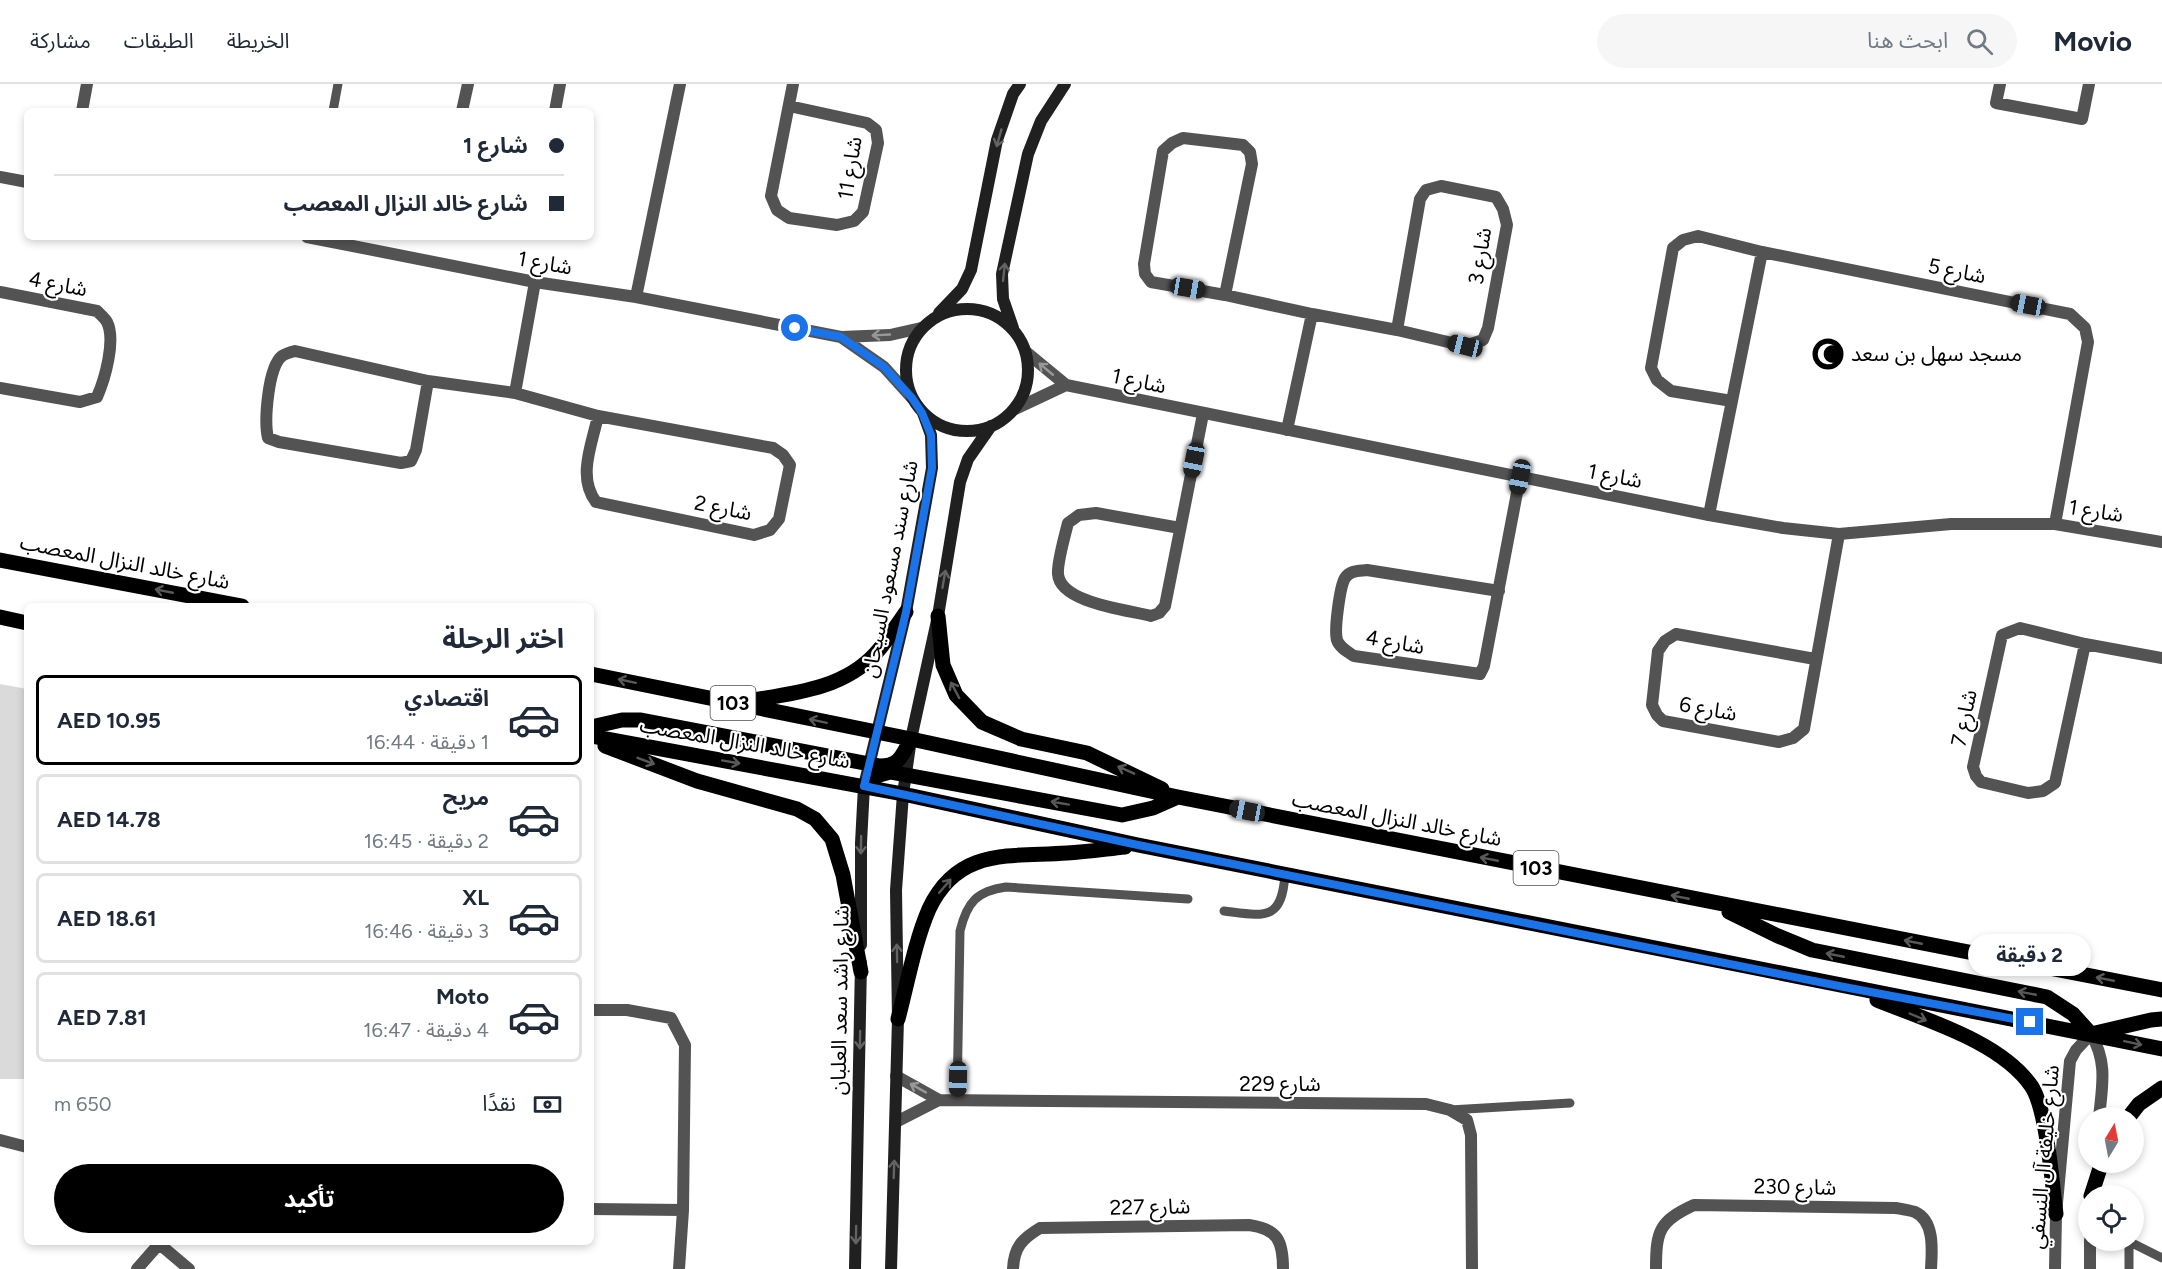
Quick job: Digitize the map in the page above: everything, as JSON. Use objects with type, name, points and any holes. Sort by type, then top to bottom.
[{"type":"main road","points":[[1020,84],[1013,94],[997,140],[970,270],[962,289],[936,317],[921,328],[911,344],[906,362],[906,380],[912,398],[922,413],[937,424],[955,430],[973,431],[991,426],[1004,419],[1015,408],[1025,391],[1029,372],[1026,352],[1013,329],[1003,299],[1002,274],[1028,154],[1041,121],[1065,84]]},
{"type":"main road","points":[[936,317],[955,309],[976,309],[996,316],[1013,329]]},
{"type":"main road","name":"شارع سند مسعود السيحان","points":[[875,733],[906,612],[932,468],[931,435],[922,413]]},
{"type":"main road","points":[[891,1269],[898,1019],[897,890],[905,775],[910,739],[938,616],[960,482],[968,459],[991,426]]},
{"type":"main road","name":"شارع خالد النزال المعصب","points":[[0,560],[226,603]]},
{"type":"main road","points":[[732,703],[834,683],[861,667],[876,653],[906,612]]},
{"type":"main road","points":[[938,616],[943,665],[956,695],[982,722],[1021,739],[1087,753],[1178,797]]},
{"type":"main road","points":[[0,617],[24,622]]},
{"type":"main road","name":"شارع خالد النزال المعصب","points":[[594,675],[1178,797],[2162,990]]},
{"type":"main road","points":[[594,726],[622,720],[642,720],[868,764],[890,766],[899,760],[910,739]]},
{"type":"main road","name":"شارع راشد سعد العلبان","points":[[855,1269],[861,972],[861,843],[864,786],[875,733]]},
{"type":"main road","points":[[594,740],[697,781],[797,809],[815,819],[831,840],[843,875],[861,972]]},
{"type":"main road","name":"شارع خالد النزال المعصب","points":[[594,740],[864,786],[1138,845],[2162,1049]]},
{"type":"main road","points":[[864,786],[876,776],[890,772],[1122,815],[1153,808],[1178,797]]},
{"type":"main road","points":[[898,1019],[929,910],[942,887],[962,868],[989,857],[1068,853],[1138,845]]},
{"type":"main road","points":[[1711,903],[1812,950],[2047,997],[2073,1014],[2091,1034],[2162,1019]]},
{"type":"main road","points":[[1844,987],[1977,1042],[2010,1062],[2032,1089],[2043,1121],[2056,1214]]},
{"type":"main road","points":[[2137,1107],[2162,1088]]},
{"type":"street","points":[[83,108],[87,84]]},
{"type":"street","points":[[463,108],[468,84]]},
{"type":"street","points":[[556,108],[560,84]]},
{"type":"street","points":[[636,297],[680,84]]},
{"type":"street","name":"شارع 11","points":[[789,106],[867,123],[876,130],[878,143],[863,212],[854,221],[837,225],[789,218],[777,210],[771,196],[793,84]]},
{"type":"street","points":[[2000,84],[1996,103],[2082,119],[2089,84]]},
{"type":"street","name":"شارع 3","points":[[1225,294],[1252,165],[1250,152],[1244,145],[1183,138],[1172,142],[1163,151],[1144,264],[1145,274],[1151,282],[1225,294],[1465,346],[1483,340],[1488,328],[1507,225],[1503,209],[1496,197],[1441,186],[1426,190],[1420,200],[1397,330]]},
{"type":"street","points":[[0,177],[24,181]]},
{"type":"street","name":"شارع 5","points":[[1732,401],[1671,391],[1657,380],[1651,368],[1673,248],[1683,240],[1698,236],[1762,252],[2070,314],[2085,328],[2088,342],[2055,524]]},
{"type":"street","name":"شارع 1","points":[[324,240],[535,282],[636,297],[841,337],[890,334],[921,328]]},
{"type":"street","points":[[1709,515],[1762,252]]},
{"type":"street","points":[[515,393],[535,282]]},
{"type":"street","name":"شارع 4","points":[[0,292],[97,311],[107,320],[111,338],[102,385],[97,397],[80,402],[0,388]]},
{"type":"street","points":[[1287,430],[1312,314]]},
{"type":"street","name":"شارع 1","points":[[841,337],[884,367],[912,398]]},
{"type":"street","name":"شارع 2","points":[[428,381],[416,450],[411,460],[401,463],[279,442],[268,438],[265,425],[273,370],[282,356],[295,351],[428,381],[515,393],[598,416],[773,448],[783,455],[790,465],[779,519],[770,530],[754,535],[596,502],[589,493],[585,475],[598,416]]},
{"type":"street","name":"شارع 1","points":[[1026,352],[1066,385],[1709,515],[1784,528],[1839,534],[1951,524],[2055,524],[2162,542]]},
{"type":"street","points":[[1015,408],[1066,385]]},
{"type":"street","points":[[1180,528],[1096,513],[1079,515],[1068,523],[1058,574],[1064,588],[1076,598],[1151,616],[1160,613],[1165,606],[1203,414]]},
{"type":"street","name":"شارع 4","points":[[1499,591],[1367,570],[1353,572],[1345,578],[1337,612],[1336,640],[1343,649],[1354,656],[1480,674],[1484,666],[1499,591],[1520,477]]},
{"type":"street","name":"شارع 6","points":[[1815,659],[1676,634],[1665,641],[1658,651],[1652,705],[1663,721],[1779,742],[1793,738],[1804,729],[1839,534]]},
{"type":"street","name":"شارع 7","points":[[2085,644],[2055,783],[2043,790],[2028,793],[1982,782],[1976,776],[1973,767],[2002,635],[2020,628],[2085,644],[2162,658]]},
{"type":"street","points":[[594,1010],[627,1010],[670,1018],[685,1045],[683,1210],[679,1269]]},
{"type":"street","points":[[2091,1034],[2102,1057],[2100,1107]]},
{"type":"street","name":"شارع خليفة آل النسفي","points":[[2055,1269],[2056,1214],[2070,1061],[2076,1050],[2091,1034]]},
{"type":"street","name":"شارع 229","points":[[896,1076],[939,1100]]},
{"type":"street","name":"شارع 229","points":[[896,1122],[939,1100],[1426,1104],[1450,1110]]},
{"type":"street","points":[[1450,1110],[1467,1120],[1471,1135],[1472,1269]]},
{"type":"street","points":[[0,1140],[24,1146]]},
{"type":"street","name":"شارع 230","points":[[1656,1269],[1656,1248],[1660,1231],[1673,1215],[1694,1205],[1896,1208],[1917,1212],[1929,1226],[1932,1269]]},
{"type":"street","points":[[594,1209],[683,1210]]},
{"type":"street","name":"شارع 227","points":[[1013,1269],[1017,1245],[1040,1228],[1250,1224],[1266,1227],[1278,1238],[1283,1253],[1283,1269]]},
{"type":"street","points":[[137,1269],[156,1245]]},
{"type":"street","points":[[160,1245],[189,1269]]},
{"type":"street","points":[[2090,1251],[2090,1269]]},
{"type":"lane","points":[[334,108],[338,84]]},
{"type":"lane","points":[[1224,911],[1257,915],[1276,908],[1282,899],[1285,874]]},
{"type":"lane","points":[[957,1100],[960,931],[964,913],[974,899],[989,890],[1006,887],[1188,899]]},
{"type":"lane","points":[[1450,1110],[1570,1103]]},
{"type":"lane","points":[[2144,1249],[2162,1258]]},
{"type":"lane","points":[[2128,1251],[2129,1269]]},
{"type":"shaded area","points":[[0,684],[24,688],[24,1079],[0,1079]]},
{"type":"place","name":"مسجد سهل بن سعد","points":[[1828,354]]},
{"type":"route","points":[[795,328],[841,337],[884,367],[912,398],[922,413],[931,435],[932,468],[906,612],[864,786],[1138,845],[1844,987],[2030,1022]]}]
